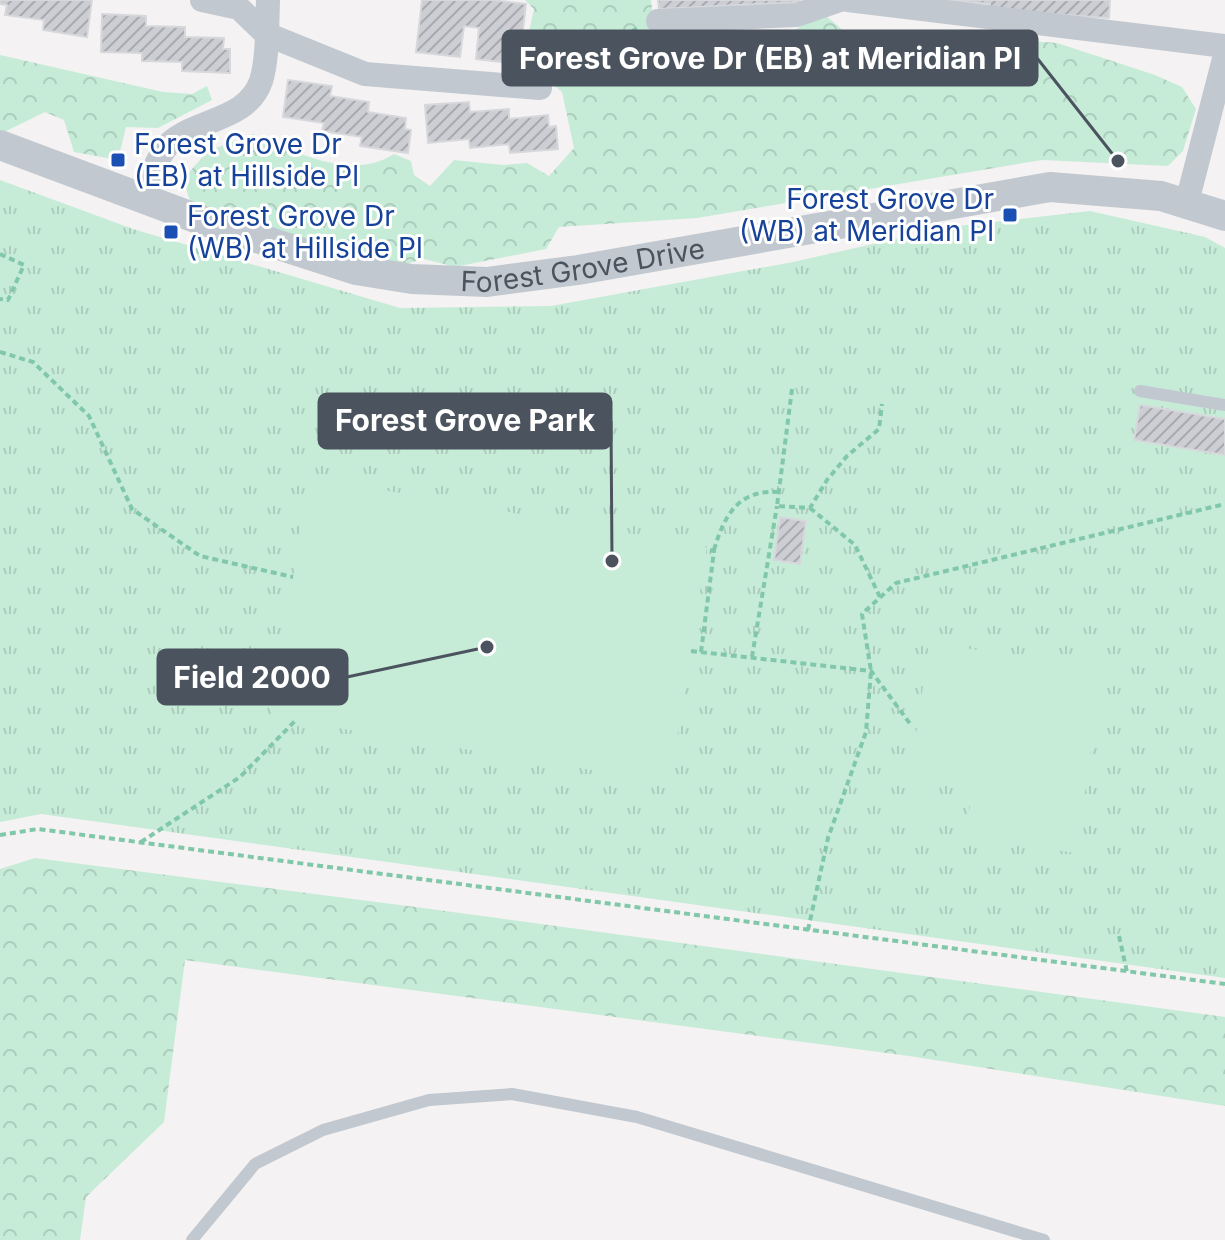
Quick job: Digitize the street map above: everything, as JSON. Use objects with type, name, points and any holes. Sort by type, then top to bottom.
[{"type":"street","points":[[202,0],[239,8],[266,34],[365,74],[534,88]]},
{"type":"street","points":[[142,198],[159,158],[171,143],[230,113],[251,98],[263,73],[268,0]]},
{"type":"street","points":[[658,21],[797,15],[840,0]]},
{"type":"street","points":[[848,0],[1225,46]]},
{"type":"street","points":[[1187,202],[1225,55]]},
{"type":"street","name":"Forest Grove Drive","points":[[0,145],[142,198],[356,270],[412,279],[487,282],[578,270],[1050,187],[1145,194],[1187,202],[1225,216]]},
{"type":"lane","points":[[1140,391],[1225,405]]},
{"type":"lane","points":[[192,1240],[255,1164],[323,1130],[429,1100],[512,1094],[637,1117],[1044,1240]]},
{"type":"path","points":[[534,88],[535,71],[658,21]]},
{"type":"path","points":[[0,254],[24,265],[8,300],[0,299]]},
{"type":"path","points":[[0,352],[33,362],[89,416],[132,509],[200,556],[293,577]]},
{"type":"path","points":[[751,658],[777,506],[792,389]]},
{"type":"path","points":[[810,508],[847,456],[879,429],[882,404]]},
{"type":"path","points":[[701,652],[714,551],[723,522],[738,503],[762,491],[779,492]]},
{"type":"path","points":[[808,930],[828,838],[866,732],[871,671],[862,614],[896,583],[1225,504]]},
{"type":"path","points":[[777,506],[810,508],[855,545],[880,597]]},
{"type":"path","points":[[706,550],[714,551]]},
{"type":"path","points":[[691,651],[871,671],[911,725]]},
{"type":"path","points":[[141,842],[240,777],[295,721]]},
{"type":"path","points":[[0,835],[38,829],[1225,984]]},
{"type":"path","points":[[1119,936],[1127,972]]},
{"type":"green space","points":[[525,0],[651,0],[655,34],[685,51],[722,46],[767,50],[821,12],[862,46],[908,36],[957,58],[1000,39],[1057,43],[1182,87],[1196,109],[1183,151],[1168,166],[1042,160],[697,218],[559,227],[546,249],[455,267],[424,259],[377,271],[190,201],[183,179],[208,151],[253,134],[305,155],[341,164],[377,162],[394,154],[411,161],[414,175],[430,186],[454,160],[503,165],[527,163],[549,176],[574,148],[562,92],[523,59],[534,9]]},
{"type":"green space","points":[[0,55],[163,92],[192,94],[207,86],[212,100],[158,128],[126,127],[118,160],[74,152],[64,120],[45,112],[0,134]]},
{"type":"green space","points":[[0,180],[133,229],[400,308],[551,306],[793,262],[949,227],[1090,211],[1205,237],[1225,248],[1225,978],[41,814],[0,822]]},
{"type":"green space","points":[[309,477],[707,547],[670,783],[271,717]]},
{"type":"green space","points":[[929,643],[1103,668],[1076,853],[965,837],[973,787],[910,777]]},
{"type":"green space","points":[[911,795],[959,802],[957,824],[908,817]]},
{"type":"green space","points":[[35,858],[1225,1017],[1225,1106],[909,1056],[185,960],[164,1122],[86,1197],[80,1240],[0,1240],[0,869]]},
{"type":"building","points":[[0,0],[92,0],[87,37],[43,30],[44,20],[5,15],[7,5],[0,4]]},
{"type":"building","points":[[422,0],[492,0],[526,4],[519,64],[476,59],[479,28],[464,26],[460,57],[416,52]]},
{"type":"building","points":[[658,0],[800,0],[800,2],[659,9]]},
{"type":"building","points":[[946,0],[1110,0],[1109,18],[990,10],[990,4]]},
{"type":"building","points":[[102,14],[146,16],[146,26],[185,27],[185,37],[224,38],[223,49],[230,49],[230,73],[182,71],[182,62],[142,61],[142,53],[101,52]]},
{"type":"building","points":[[288,80],[332,86],[330,96],[369,102],[368,112],[406,118],[405,129],[411,130],[408,153],[360,146],[362,137],[322,131],[324,123],[283,117]]},
{"type":"building","points":[[469,102],[470,112],[509,109],[509,119],[548,115],[549,127],[556,126],[558,149],[510,153],[509,144],[470,148],[469,139],[428,143],[425,105]]},
{"type":"building","points":[[1140,405],[1225,419],[1225,455],[1134,440]]},
{"type":"building","points":[[780,517],[806,521],[800,564],[774,560]]},
{"type":"place","name":"Forest Grove Dr (EB) at Hillside Pl","points":[[118,160]]},
{"type":"place","name":"Forest Grove Dr (EB) at Meridian Pl","points":[[1118,161]]},
{"type":"place","name":"Forest Grove Dr (WB) at Meridian Pl","points":[[1010,215]]},
{"type":"place","name":"Forest Grove Dr (WB) at Hillside Pl","points":[[171,232]]},
{"type":"place","name":"Forest Grove Park","points":[[612,561]]},
{"type":"place","name":"Field 2000","points":[[487,647]]}]
